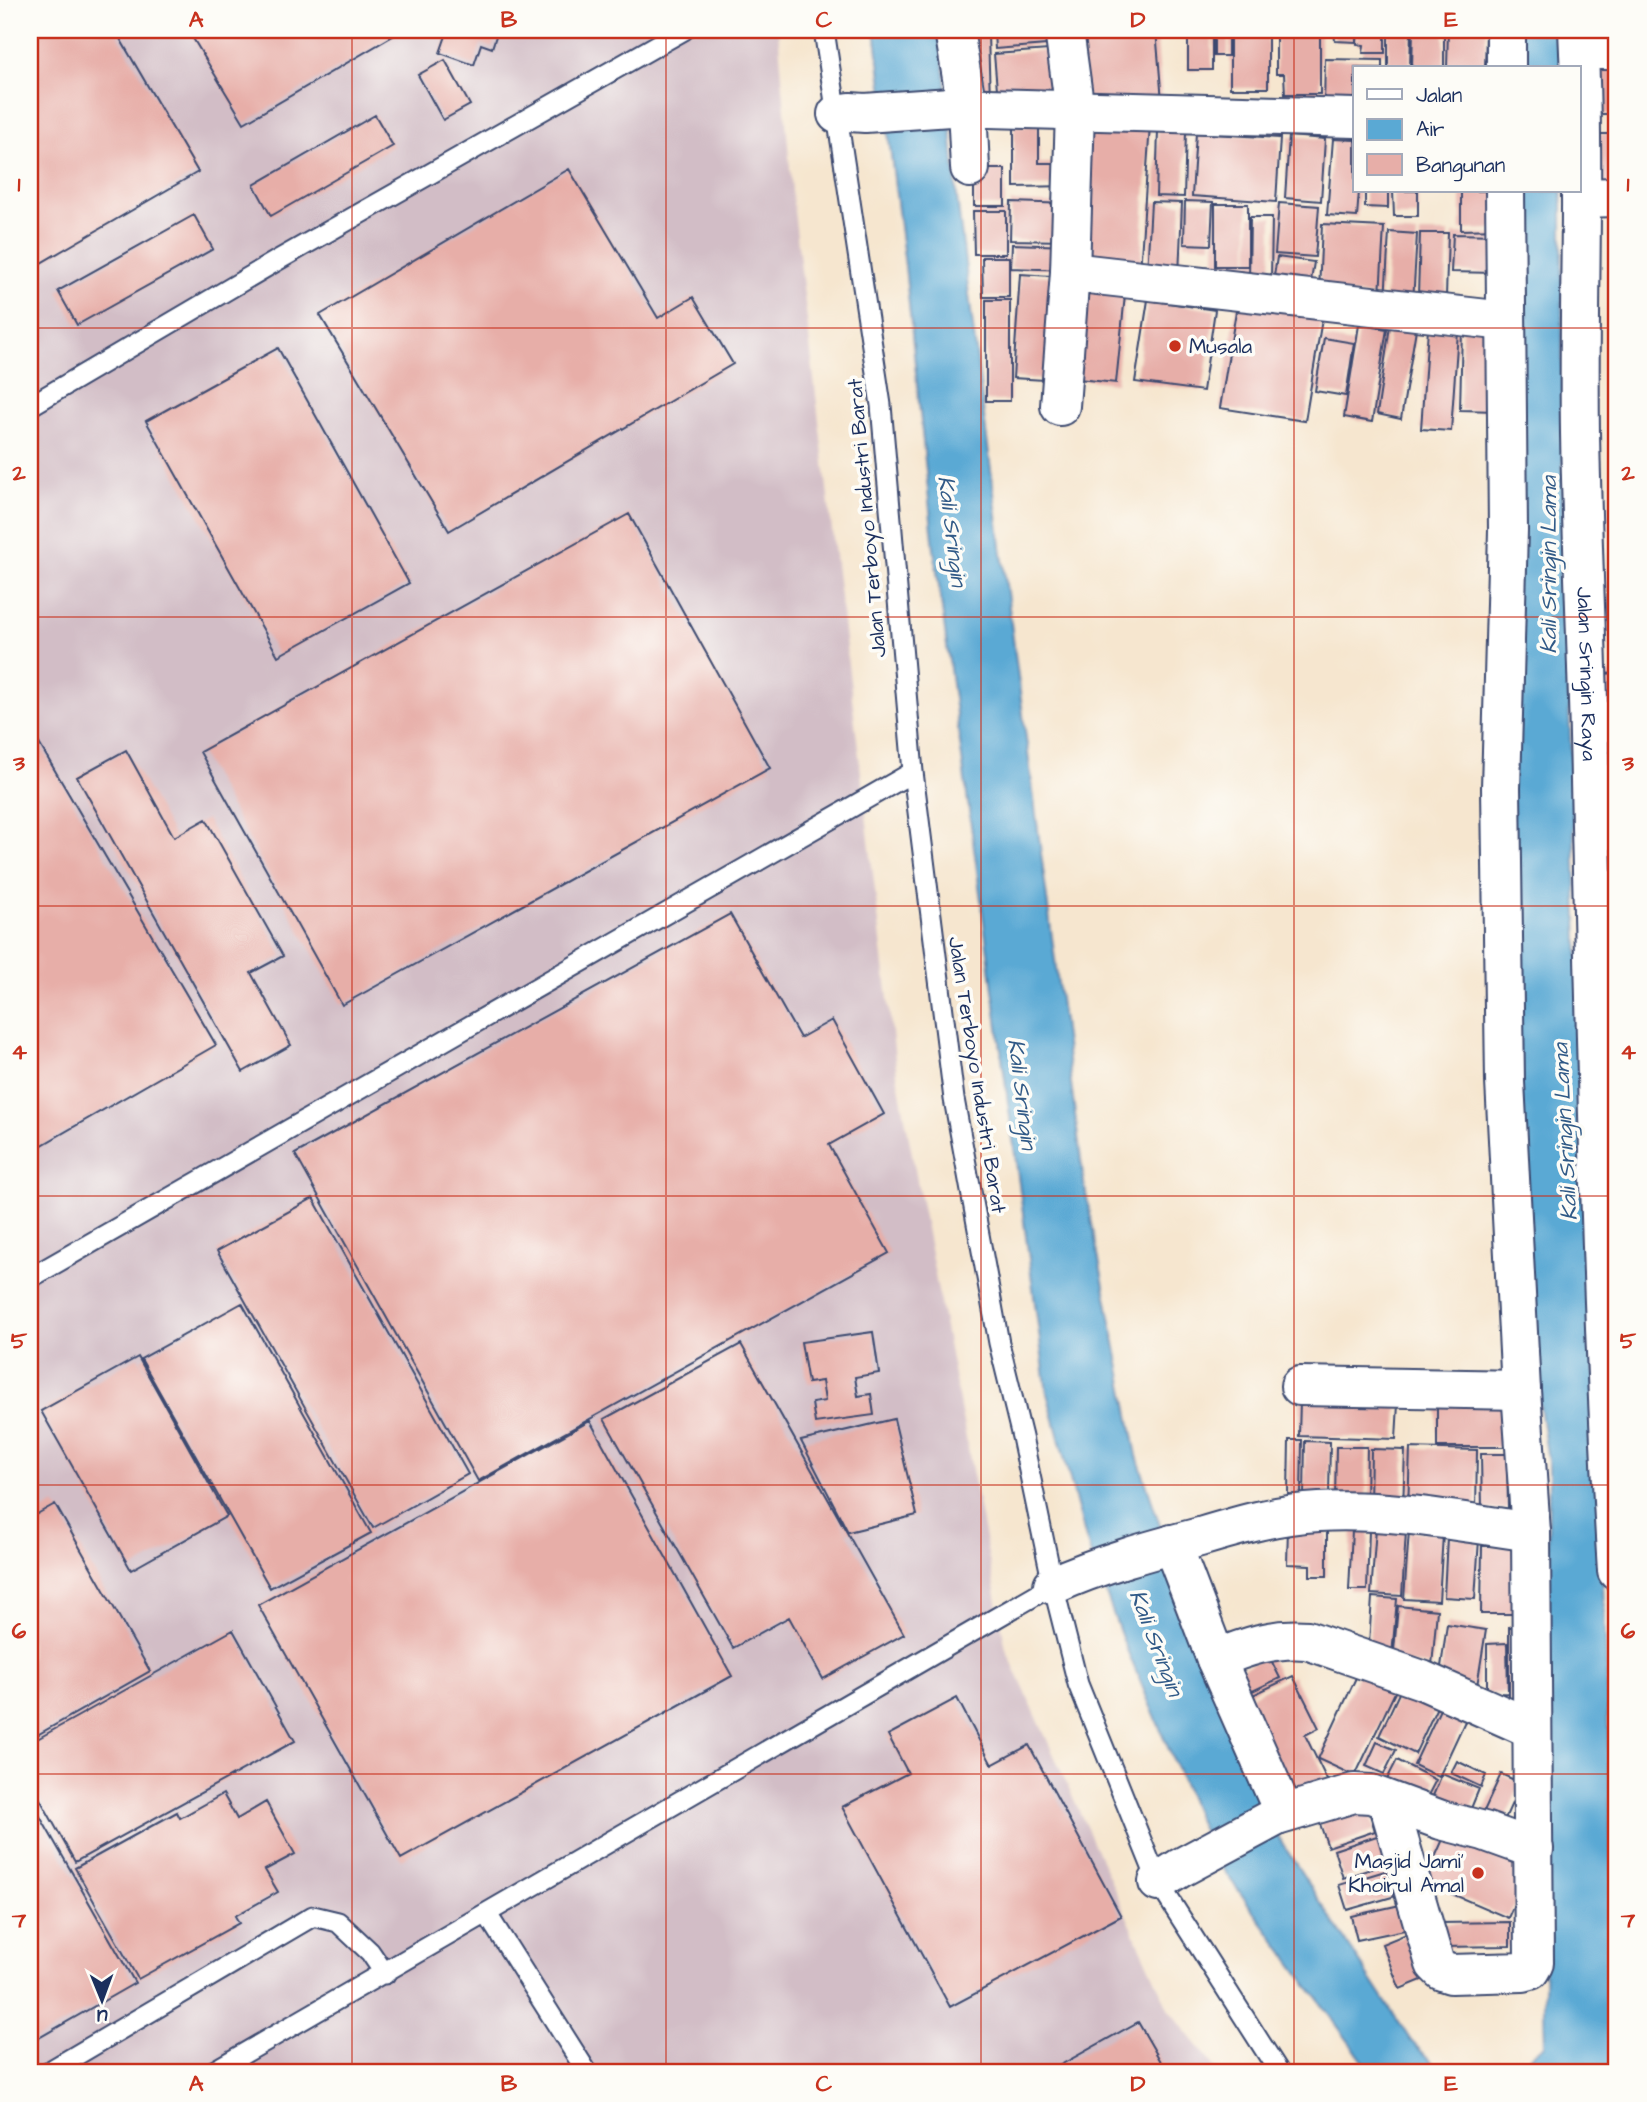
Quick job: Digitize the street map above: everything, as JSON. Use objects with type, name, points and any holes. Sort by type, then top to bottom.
[{"type":"street","points":[[954,30],[958,107],[970,168]]},
{"type":"street","points":[[1060,406],[1070,272],[1075,111],[1064,30]]},
{"type":"street","points":[[1506,30],[1506,66]]},
{"type":"street","points":[[1579,40],[1617,50]]},
{"type":"street","name":"Jalan Sringin Raya","points":[[1579,40],[1579,66]]},
{"type":"street","points":[[851,114],[958,107],[1353,118]]},
{"type":"street","name":"Jalan Sringin Raya","points":[[1580,122],[1599,198],[1580,431],[1595,1040],[1610,1252],[1617,1571]]},
{"type":"street","points":[[1388,1802],[1436,1964],[1442,1971],[1451,1973],[1530,1970],[1534,1963],[1531,1531],[1505,1082],[1501,788],[1508,530],[1505,192]]},
{"type":"street","points":[[1070,272],[1505,321]]},
{"type":"street","points":[[1300,1386],[1521,1390]]},
{"type":"street","points":[[1067,1579],[1168,1545],[1276,1516],[1321,1512],[1380,1513],[1531,1531]]},
{"type":"street","points":[[1168,1545],[1280,1814]]},
{"type":"street","points":[[1216,1659],[1270,1640],[1307,1640],[1422,1680],[1532,1729]]},
{"type":"street","points":[[1169,1875],[1280,1814],[1354,1793],[1371,1794],[1441,1821],[1484,1831],[1534,1849]]},
{"type":"lane","points":[[30,406],[278,260],[684,30]]},
{"type":"lane","name":"Jalan Terboyo Industri Barat","points":[[824,30],[851,114],[881,405],[913,772],[954,1099],[999,1343],[1067,1579],[1078,1684],[1169,1875],[1279,2072]]},
{"type":"lane","points":[[30,1278],[913,772]]},
{"type":"lane","points":[[212,2072],[1067,1579]]},
{"type":"lane","points":[[487,1914],[587,2072]]},
{"type":"lane","points":[[48,2072],[313,1916],[338,1922],[370,1952],[385,1974]]},
{"type":"shaded area","points":[[30,30],[778,30],[793,203],[897,1075],[1006,1649],[1169,2010],[1219,2072],[30,2072]]},
{"type":"water","points":[[875,30],[939,30],[947,96],[884,100]]},
{"type":"water","name":"Kali Sringin","points":[[950,117],[957,198],[984,416],[1084,1183],[1137,1456],[1162,1532],[1092,1558],[1047,1393],[934,549],[905,266],[887,123]]},
{"type":"water","points":[[1519,192],[1562,192],[1563,554],[1607,1686],[1611,1854],[1617,1933],[1617,2072],[1511,2072],[1545,2045],[1549,1468],[1530,1338],[1510,942]]},
{"type":"water","name":"Kali Sringin","points":[[1170,1556],[1266,1813],[1209,1845],[1122,1638],[1100,1577]]},
{"type":"water","points":[[1273,1829],[1411,2041],[1442,2072],[1371,2072],[1220,1865]]},
{"type":"building","points":[[30,30],[115,30],[198,172],[39,264],[30,247]]},
{"type":"building","points":[[188,30],[403,30],[244,123]]},
{"type":"building","points":[[448,30],[498,30],[492,48],[481,44],[474,65],[440,53]]},
{"type":"building","points":[[1058,30],[1059,44],[995,49],[994,31]]},
{"type":"building","points":[[1078,30],[1156,30],[1162,101],[1083,107]]},
{"type":"building","points":[[1188,30],[1212,30],[1212,70],[1188,70]]},
{"type":"building","points":[[1214,30],[1228,30],[1228,56],[1214,56]]},
{"type":"building","points":[[1230,30],[1268,30],[1268,88],[1230,88]]},
{"type":"building","points":[[1276,30],[1320,30],[1320,94],[1285,94],[1284,74],[1276,74]]},
{"type":"building","points":[[1334,30],[1356,30],[1356,42],[1335,41]]},
{"type":"building","points":[[1358,30],[1385,30],[1385,53],[1363,53],[1364,45],[1357,44]]},
{"type":"building","points":[[1388,30],[1411,30],[1410,66],[1388,66]]},
{"type":"building","points":[[1413,30],[1444,30],[1444,66],[1412,66]]},
{"type":"building","points":[[1448,30],[1486,30],[1485,66],[1447,66]]},
{"type":"building","points":[[988,35],[990,100],[969,102],[964,36]]},
{"type":"building","points":[[1062,49],[1065,96],[998,101],[994,54]]},
{"type":"building","points":[[1325,59],[1382,60],[1382,66],[1353,66],[1353,108],[1324,108]]},
{"type":"building","points":[[445,60],[470,105],[443,120],[418,75]]},
{"type":"building","points":[[1594,63],[1617,63],[1617,114],[1594,114]]},
{"type":"building","points":[[375,115],[393,146],[271,216],[254,185]]},
{"type":"building","points":[[1082,121],[1150,124],[1140,272],[1078,269]]},
{"type":"building","points":[[1014,125],[1039,125],[1039,163],[1072,163],[1072,186],[1014,187]]},
{"type":"building","points":[[1158,130],[1186,131],[1184,197],[1156,196]]},
{"type":"building","points":[[1196,133],[1280,138],[1276,202],[1192,196]]},
{"type":"building","points":[[1599,134],[1617,134],[1617,190],[1600,191]]},
{"type":"building","points":[[1289,136],[1325,139],[1321,201],[1285,198]]},
{"type":"building","points":[[1333,139],[1353,140],[1353,192],[1359,192],[1357,217],[1327,215]]},
{"type":"building","points":[[569,169],[658,318],[693,297],[733,364],[449,531],[320,315]]},
{"type":"building","points":[[974,169],[1005,169],[1005,206],[974,206]]},
{"type":"building","points":[[1365,192],[1388,192],[1388,208],[1365,207]]},
{"type":"building","points":[[1393,192],[1418,192],[1418,216],[1394,216]]},
{"type":"building","points":[[1461,192],[1498,192],[1499,229],[1461,230]]},
{"type":"building","points":[[1185,201],[1213,202],[1211,245],[1184,244]]},
{"type":"building","points":[[1011,202],[1069,204],[1067,241],[1010,240]]},
{"type":"building","points":[[1151,202],[1182,203],[1179,276],[1147,274]]},
{"type":"building","points":[[1279,203],[1319,206],[1315,257],[1275,254]]},
{"type":"building","points":[[1215,204],[1248,204],[1248,266],[1215,266]]},
{"type":"building","points":[[973,211],[1006,211],[1006,254],[974,254]]},
{"type":"building","points":[[194,215],[213,249],[77,325],[58,291]]},
{"type":"building","points":[[1250,217],[1272,217],[1271,281],[1249,281]]},
{"type":"building","points":[[1322,224],[1384,227],[1380,296],[1319,292]]},
{"type":"building","points":[[1389,232],[1417,234],[1413,302],[1385,301]]},
{"type":"building","points":[[1420,233],[1448,233],[1446,297],[1418,296]]},
{"type":"building","points":[[1453,234],[1495,235],[1494,273],[1451,272]]},
{"type":"building","points":[[1012,244],[1067,246],[1067,270],[1011,268]]},
{"type":"building","points":[[982,257],[1009,257],[1009,297],[983,297]]},
{"type":"building","points":[[1277,257],[1314,262],[1311,281],[1274,276]]},
{"type":"building","points":[[1020,274],[1066,277],[1060,381],[1013,378]]},
{"type":"building","points":[[1080,280],[1126,285],[1116,383],[1069,378]]},
{"type":"building","points":[[1238,299],[1323,313],[1305,421],[1220,408]]},
{"type":"building","points":[[986,300],[1010,300],[1010,401],[986,401]]},
{"type":"building","name":"Musala","points":[[1148,300],[1215,310],[1203,391],[1135,382]]},
{"type":"building","points":[[1391,319],[1417,323],[1401,419],[1377,414]]},
{"type":"building","points":[[1359,325],[1387,329],[1372,422],[1344,417]]},
{"type":"building","points":[[1462,328],[1500,329],[1497,411],[1460,410]]},
{"type":"building","points":[[1428,329],[1458,331],[1451,431],[1421,429]]},
{"type":"building","points":[[1324,338],[1354,343],[1346,396],[1315,391]]},
{"type":"building","points":[[278,348],[409,583],[278,656],[146,421]]},
{"type":"building","points":[[629,514],[770,768],[342,1005],[200,752]]},
{"type":"building","points":[[1617,673],[1617,742],[1593,743],[1590,675]]},
{"type":"building","points":[[30,728],[216,1045],[30,1152]]},
{"type":"building","points":[[126,750],[174,837],[206,819],[283,956],[251,973],[291,1045],[243,1072],[77,777]]},
{"type":"building","points":[[1593,845],[1617,845],[1617,1139]]},
{"type":"building","points":[[730,914],[800,1038],[832,1020],[884,1114],[829,1145],[889,1253],[478,1481],[295,1154]]},
{"type":"building","points":[[313,1198],[468,1474],[373,1528],[217,1251]]},
{"type":"building","points":[[242,1303],[371,1533],[270,1588],[141,1359]]},
{"type":"building","points":[[873,1332],[879,1373],[855,1377],[858,1396],[871,1394],[874,1415],[815,1423],[812,1403],[825,1401],[822,1381],[808,1383],[801,1342]]},
{"type":"building","points":[[741,1344],[904,1634],[823,1679],[789,1617],[733,1648],[604,1419]]},
{"type":"building","points":[[138,1357],[227,1516],[131,1570],[41,1411]]},
{"type":"building","points":[[1300,1401],[1398,1404],[1396,1439],[1299,1436]]},
{"type":"building","points":[[1437,1405],[1517,1405],[1517,1447],[1437,1447]]},
{"type":"building","points":[[894,1419],[917,1515],[848,1532],[801,1441]]},
{"type":"building","points":[[590,1421],[732,1676],[401,1859],[258,1605]]},
{"type":"building","points":[[1289,1440],[1302,1440],[1301,1495],[1288,1494]]},
{"type":"building","points":[[1305,1441],[1330,1442],[1329,1496],[1304,1496]]},
{"type":"building","points":[[1336,1447],[1367,1447],[1366,1502],[1335,1501]]},
{"type":"building","points":[[1410,1448],[1477,1450],[1476,1511],[1408,1510]]},
{"type":"building","points":[[1371,1449],[1405,1450],[1403,1508],[1370,1507]]},
{"type":"building","points":[[1481,1454],[1507,1454],[1508,1509],[1482,1509]]},
{"type":"building","points":[[55,1504],[150,1671],[30,1739],[30,1518]]},
{"type":"building","points":[[1327,1527],[1327,1576],[1310,1576],[1310,1565],[1287,1564],[1288,1528]]},
{"type":"building","points":[[1376,1528],[1406,1531],[1402,1596],[1371,1594]]},
{"type":"building","points":[[1352,1530],[1369,1531],[1367,1590],[1349,1590]]},
{"type":"building","points":[[1409,1531],[1443,1534],[1439,1601],[1404,1599]]},
{"type":"building","points":[[1447,1537],[1479,1539],[1475,1599],[1444,1597]]},
{"type":"building","points":[[1482,1546],[1519,1546],[1518,1614],[1481,1614]]},
{"type":"building","points":[[1372,1597],[1397,1599],[1391,1666],[1368,1660]]},
{"type":"building","points":[[1398,1606],[1437,1610],[1432,1666],[1393,1662]]},
{"type":"building","points":[[1447,1624],[1486,1630],[1477,1686],[1439,1681]]},
{"type":"building","points":[[1527,1626],[1527,1703],[1509,1704],[1509,1627]]},
{"type":"building","points":[[233,1630],[295,1741],[75,1862],[30,1781],[30,1743]]},
{"type":"building","points":[[1507,1643],[1508,1693],[1487,1694],[1487,1644]]},
{"type":"building","points":[[1269,1656],[1280,1678],[1240,1697],[1229,1675]]},
{"type":"building","points":[[1360,1669],[1398,1686],[1355,1776],[1318,1759]]},
{"type":"building","points":[[1293,1676],[1319,1728],[1305,1735],[1328,1782],[1283,1804],[1238,1702]]},
{"type":"building","points":[[1400,1691],[1437,1707],[1415,1754],[1379,1736]]},
{"type":"building","points":[[957,1698],[992,1765],[1029,1745],[1121,1916],[950,2007],[842,1807],[908,1773],[888,1735]]},
{"type":"building","points":[[1441,1707],[1466,1719],[1439,1777],[1414,1765]]},
{"type":"building","points":[[1377,1742],[1396,1750],[1384,1774],[1366,1766]]},
{"type":"building","points":[[1397,1760],[1436,1780],[1422,1807],[1383,1787]]},
{"type":"building","points":[[1457,1761],[1486,1775],[1481,1787],[1451,1773]]},
{"type":"building","points":[[1442,1774],[1479,1789],[1465,1823],[1428,1808]]},
{"type":"building","points":[[1501,1774],[1521,1783],[1504,1821],[1484,1811]]},
{"type":"building","points":[[223,1794],[237,1819],[266,1802],[295,1854],[265,1870],[278,1892],[235,1916],[239,1923],[138,1979],[75,1868],[177,1812],[180,1818]]},
{"type":"building","points":[[30,1799],[135,1983],[30,2043]]},
{"type":"building","points":[[1367,1805],[1375,1831],[1328,1847],[1319,1821]]},
{"type":"building","name":"Masjid Jami' Khoirul Amal","points":[[1448,1828],[1532,1863],[1508,1918],[1424,1882]]},
{"type":"building","points":[[1386,1833],[1396,1861],[1343,1878],[1334,1850]]},
{"type":"building","points":[[1398,1867],[1406,1893],[1347,1910],[1339,1885]]},
{"type":"building","points":[[1409,1903],[1414,1928],[1357,1940],[1351,1916]]},
{"type":"building","points":[[1510,1922],[1510,1946],[1440,1947],[1439,1923]]},
{"type":"building","points":[[1411,1932],[1429,1977],[1400,1989],[1382,1944]]},
{"type":"building","points":[[1138,2022],[1167,2072],[1048,2072]]},
{"type":"waterway","name":"Kali Sringin Lama","points":[[1546,30],[1546,66]]},
{"type":"place","name":"Musala","points":[[1175,346]]},
{"type":"place","name":"Masjid Jami' Khoirul Amal","points":[[1478,1873]]}]
